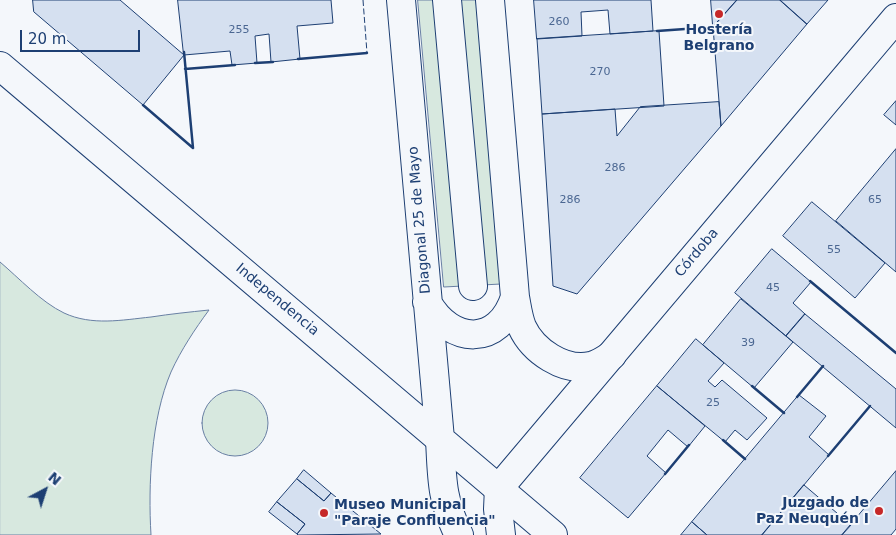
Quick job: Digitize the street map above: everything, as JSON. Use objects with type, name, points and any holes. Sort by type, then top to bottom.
[{"type":"main road","name":"Diagonal 25 de Mayo","points":[[401,0],[444,500],[450,518],[459,535]]},
{"type":"main road","points":[[447,0],[473,286]]},
{"type":"main road","points":[[490,0],[515,297],[523,328],[530,340],[541,351],[568,366],[592,366],[603,362],[612,355]]},
{"type":"main road","name":"Córdoba","points":[[499,488],[896,18]]},
{"type":"main road","name":"Independencia","points":[[0,66],[553,535]]},
{"type":"main road","points":[[427,302],[433,313],[442,323],[454,330],[470,334],[483,333],[496,327],[505,318],[515,297]]},
{"type":"main road","points":[[499,488],[498,509],[501,535]]},
{"type":"shaded area","points":[[418,0],[476,0],[501,284],[444,287]]},
{"type":"shaded area","points":[[0,262],[47,303],[64,313],[85,320],[118,320],[209,310],[188,340],[164,390],[152,452],[151,535],[0,535]]},
{"type":"shaded area","points":[[235,390],[248,393],[258,400],[265,410],[268,423],[265,436],[258,446],[248,453],[235,456],[222,453],[212,446],[205,436],[202,423],[205,410],[212,400],[222,393]]},
{"type":"building","points":[[33,0],[120,0],[184,55],[143,105],[34,12]]},
{"type":"building","points":[[178,0],[331,0],[333,23],[297,26],[300,59],[271,62],[269,34],[255,36],[257,63],[232,65],[230,51],[184,55]]},
{"type":"building","points":[[534,0],[651,0],[653,31],[610,34],[608,10],[581,12],[582,36],[537,39]]},
{"type":"building","name":"Hostería Belgrano","points":[[711,0],[737,0],[713,27]]},
{"type":"building","points":[[737,0],[780,0],[807,24],[721,126],[713,27]]},
{"type":"building","points":[[780,0],[828,0],[807,24]]},
{"type":"building","points":[[659,31],[664,106],[542,114],[537,39]]},
{"type":"building","points":[[896,101],[896,125],[884,115]]},
{"type":"building","points":[[719,102],[721,126],[577,294],[553,286],[542,114],[615,109],[617,136],[640,107]]},
{"type":"building","points":[[896,149],[896,272],[836,221]]},
{"type":"building","points":[[812,202],[885,263],[855,298],[783,236]]},
{"type":"building","points":[[772,249],[811,282],[793,303],[805,314],[786,336],[735,293]]},
{"type":"building","points":[[741,299],[793,342],[754,388],[703,345]]},
{"type":"building","points":[[805,314],[896,389],[896,428],[786,336]]},
{"type":"building","points":[[696,339],[724,363],[708,381],[715,387],[722,380],[767,418],[747,440],[735,430],[725,442],[657,386]]},
{"type":"building","points":[[657,386],[705,426],[688,447],[668,430],[647,456],[666,473],[628,518],[580,478]]},
{"type":"building","points":[[799,395],[826,416],[809,437],[829,455],[762,535],[707,535],[692,522]]},
{"type":"building","points":[[304,470],[331,493],[324,501],[297,479]]},
{"type":"building","name":"Juzgado de Paz Neuquén I","points":[[896,471],[896,529],[891,535],[842,535]]},
{"type":"building","name":"Museo Municipal \"Paraje Confluencia\"","points":[[297,479],[324,501],[331,493],[381,534],[298,535],[305,524],[277,502]]},
{"type":"building","points":[[804,485],[851,525],[842,535],[762,535]]},
{"type":"building","points":[[277,502],[305,524],[297,534],[269,512]]},
{"type":"building","points":[[692,522],[707,535],[681,535]]},
{"type":"fence","points":[[363,0],[367,53]]},
{"type":"wall","points":[[657,31],[713,27],[716,25]]},
{"type":"wall","points":[[184,52],[193,148]]},
{"type":"wall","points":[[298,59],[367,53]]},
{"type":"wall","points":[[255,63],[273,62]]},
{"type":"wall","points":[[185,69],[235,65]]},
{"type":"wall","points":[[143,105],[193,148]]},
{"type":"wall","points":[[810,281],[896,353]]},
{"type":"wall","points":[[797,397],[823,366]]},
{"type":"wall","points":[[752,386],[784,413]]},
{"type":"wall","points":[[828,456],[870,406]]},
{"type":"wall","points":[[723,440],[745,459]]},
{"type":"wall","points":[[665,474],[689,445]]},
{"type":"place","name":"Hostería Belgrano","points":[[719,14]]},
{"type":"place","name":"Juzgado de Paz Neuquén I","points":[[879,511]]},
{"type":"place","name":"Museo Municipal \"Paraje Confluencia\"","points":[[324,513]]}]
